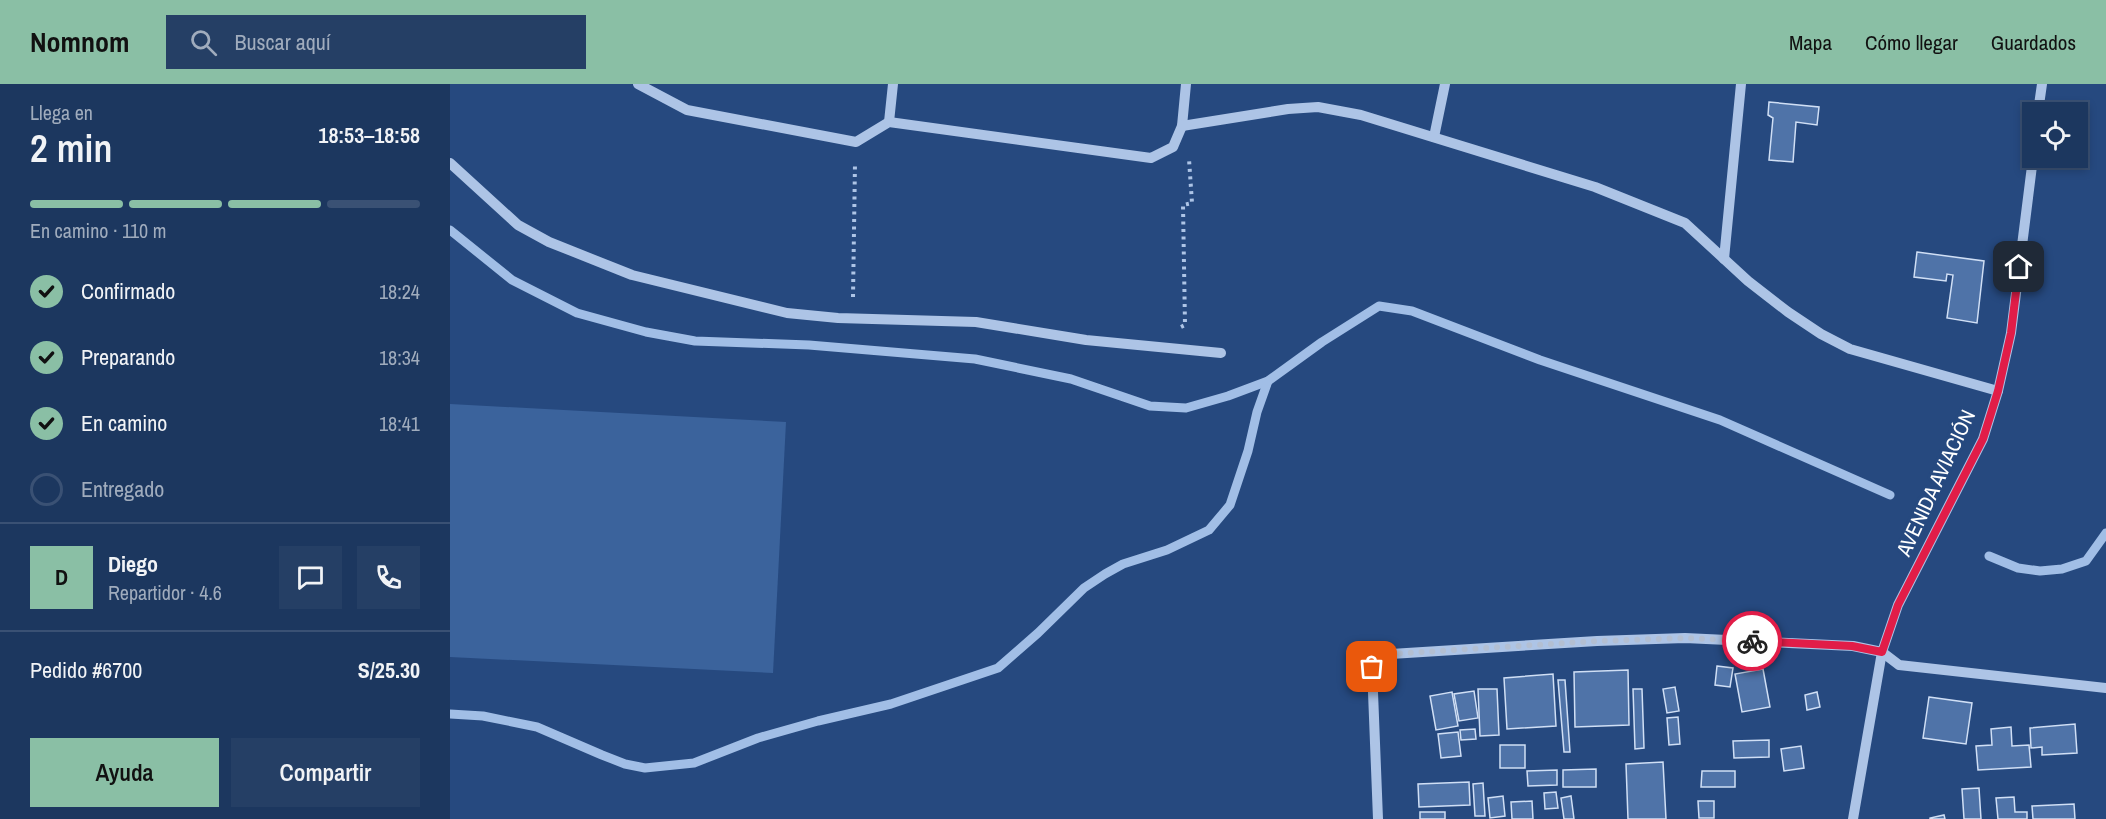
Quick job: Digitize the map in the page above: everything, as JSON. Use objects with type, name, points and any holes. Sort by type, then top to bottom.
[{"type":"street","points":[[889,122],[893,84]]},
{"type":"street","points":[[639,85],[687,110],[856,142],[889,122],[1151,158],[1173,147],[1182,126],[1186,84]]},
{"type":"street","points":[[1434,137],[1444,84]]},
{"type":"street","points":[[1724,259],[1741,84]]},
{"type":"street","points":[[2039,102],[2042,84]]},
{"type":"street","points":[[1182,126],[1288,109],[1318,107],[1361,115],[1595,187],[1685,223],[1748,281],[1788,312],[1821,334],[1850,349],[1998,391]]},
{"type":"street","points":[[450,163],[518,225],[549,242],[632,275],[787,313],[838,318],[976,322],[1086,340],[1221,353]]},
{"type":"street","name":"AVENIDA AVIACIÓN","points":[[1853,819],[1882,652],[1898,605],[1983,439],[1998,391],[2011,333],[2032,168]]},
{"type":"street","points":[[1378,819],[1372,667],[1380,659],[1391,654],[1685,638],[1852,646],[1882,652],[1899,665],[2106,687]]},
{"type":"path","points":[[853,299],[856,142]]},
{"type":"path","points":[[1146,346],[1185,325],[1183,205],[1192,202],[1189,151]]},
{"type":"shaded area","points":[[450,404],[786,422],[773,673],[450,657]]},
{"type":"building","points":[[1769,102],[1819,107],[1817,125],[1796,122],[1793,162],[1769,160],[1773,118],[1768,115]]},
{"type":"building","points":[[1917,252],[1984,261],[1977,323],[1947,318],[1953,275],[1947,274],[1946,281],[1914,277]]},
{"type":"building","points":[[1717,666],[1733,668],[1730,687],[1715,685]]},
{"type":"building","points":[[1763,669],[1770,707],[1742,712],[1735,674]]},
{"type":"building","points":[[1628,670],[1629,725],[1575,727],[1574,672]]},
{"type":"building","points":[[1553,674],[1556,726],[1507,729],[1504,678]]},
{"type":"building","points":[[1558,680],[1565,680],[1570,752],[1564,752]]},
{"type":"building","points":[[1675,687],[1679,711],[1667,713],[1663,689]]},
{"type":"building","points":[[1478,689],[1497,689],[1499,735],[1480,736]]},
{"type":"building","points":[[1633,689],[1642,689],[1644,748],[1635,749]]},
{"type":"building","points":[[1474,691],[1478,718],[1459,721],[1454,694]]},
{"type":"building","points":[[1452,692],[1458,726],[1436,730],[1430,696]]},
{"type":"building","points":[[1817,692],[1820,707],[1807,710],[1805,695]]},
{"type":"building","points":[[1929,697],[1972,703],[1966,744],[1923,738]]},
{"type":"building","points":[[1678,717],[1680,744],[1669,745],[1667,718]]},
{"type":"building","points":[[2075,724],[2077,753],[2042,755],[2042,747],[2031,748],[2030,728]]},
{"type":"building","points":[[2011,727],[2012,746],[2029,745],[2031,767],[1978,770],[1976,746],[1992,745],[1991,729]]},
{"type":"building","points":[[1475,729],[1476,739],[1461,740],[1460,730]]},
{"type":"building","points":[[1458,732],[1461,756],[1441,758],[1438,734]]},
{"type":"building","points":[[1769,740],[1769,757],[1734,758],[1733,741]]},
{"type":"building","points":[[1500,745],[1525,745],[1525,768],[1500,768]]},
{"type":"building","points":[[1801,746],[1804,768],[1784,771],[1781,749]]},
{"type":"building","points":[[1663,762],[1666,819],[1628,819],[1626,764]]},
{"type":"building","points":[[1596,769],[1596,787],[1563,787],[1563,770]]},
{"type":"building","points":[[1557,770],[1557,785],[1528,786],[1527,771]]},
{"type":"building","points":[[1702,771],[1735,771],[1735,787],[1701,787]]},
{"type":"building","points":[[1469,782],[1470,805],[1419,807],[1418,784]]},
{"type":"building","points":[[1483,783],[1485,816],[1475,816],[1473,784]]},
{"type":"building","points":[[1979,788],[1981,819],[1964,819],[1962,789]]},
{"type":"building","points":[[1556,792],[1558,808],[1545,809],[1544,793]]},
{"type":"building","points":[[1503,796],[1505,816],[1490,818],[1488,798]]},
{"type":"building","points":[[1571,796],[1574,819],[1564,819],[1561,798]]},
{"type":"building","points":[[2014,797],[2015,812],[2027,812],[2027,819],[1998,819],[1996,798]]},
{"type":"building","points":[[1532,801],[1533,819],[1512,819],[1511,802]]},
{"type":"building","points":[[1698,801],[1714,801],[1714,818],[1699,818]]},
{"type":"building","points":[[2074,804],[2075,819],[2033,819],[2032,806]]},
{"type":"building","points":[[1420,812],[1445,812],[1445,819],[1420,819]]},
{"type":"building","points":[[1944,815],[1945,819],[1930,819],[1930,818]]},
{"type":"waterway","points":[[450,230],[512,280],[577,313],[646,332],[695,341],[809,345],[975,359],[1071,379],[1150,406],[1186,408],[1228,396],[1268,381],[1322,342],[1379,306],[1412,311],[1540,360],[1720,420],[1890,495]]},
{"type":"waterway","points":[[450,714],[483,716],[537,727],[625,764],[645,768],[694,763],[758,738],[891,704],[998,668],[1084,588],[1105,574],[1123,564],[1167,550],[1209,530],[1230,505],[1268,381]]},
{"type":"waterway","points":[[1989,556],[2018,568],[2040,571],[2062,569],[2086,561],[2106,533]]},
{"type":"way so far","points":[[1372,667],[1380,659],[1391,654],[1598,641],[1685,638],[1752,641]]},
{"type":"route","points":[[1752,641],[1852,646],[1882,652],[1898,605],[1983,439],[1998,391],[2011,333],[2019,267]]}]
